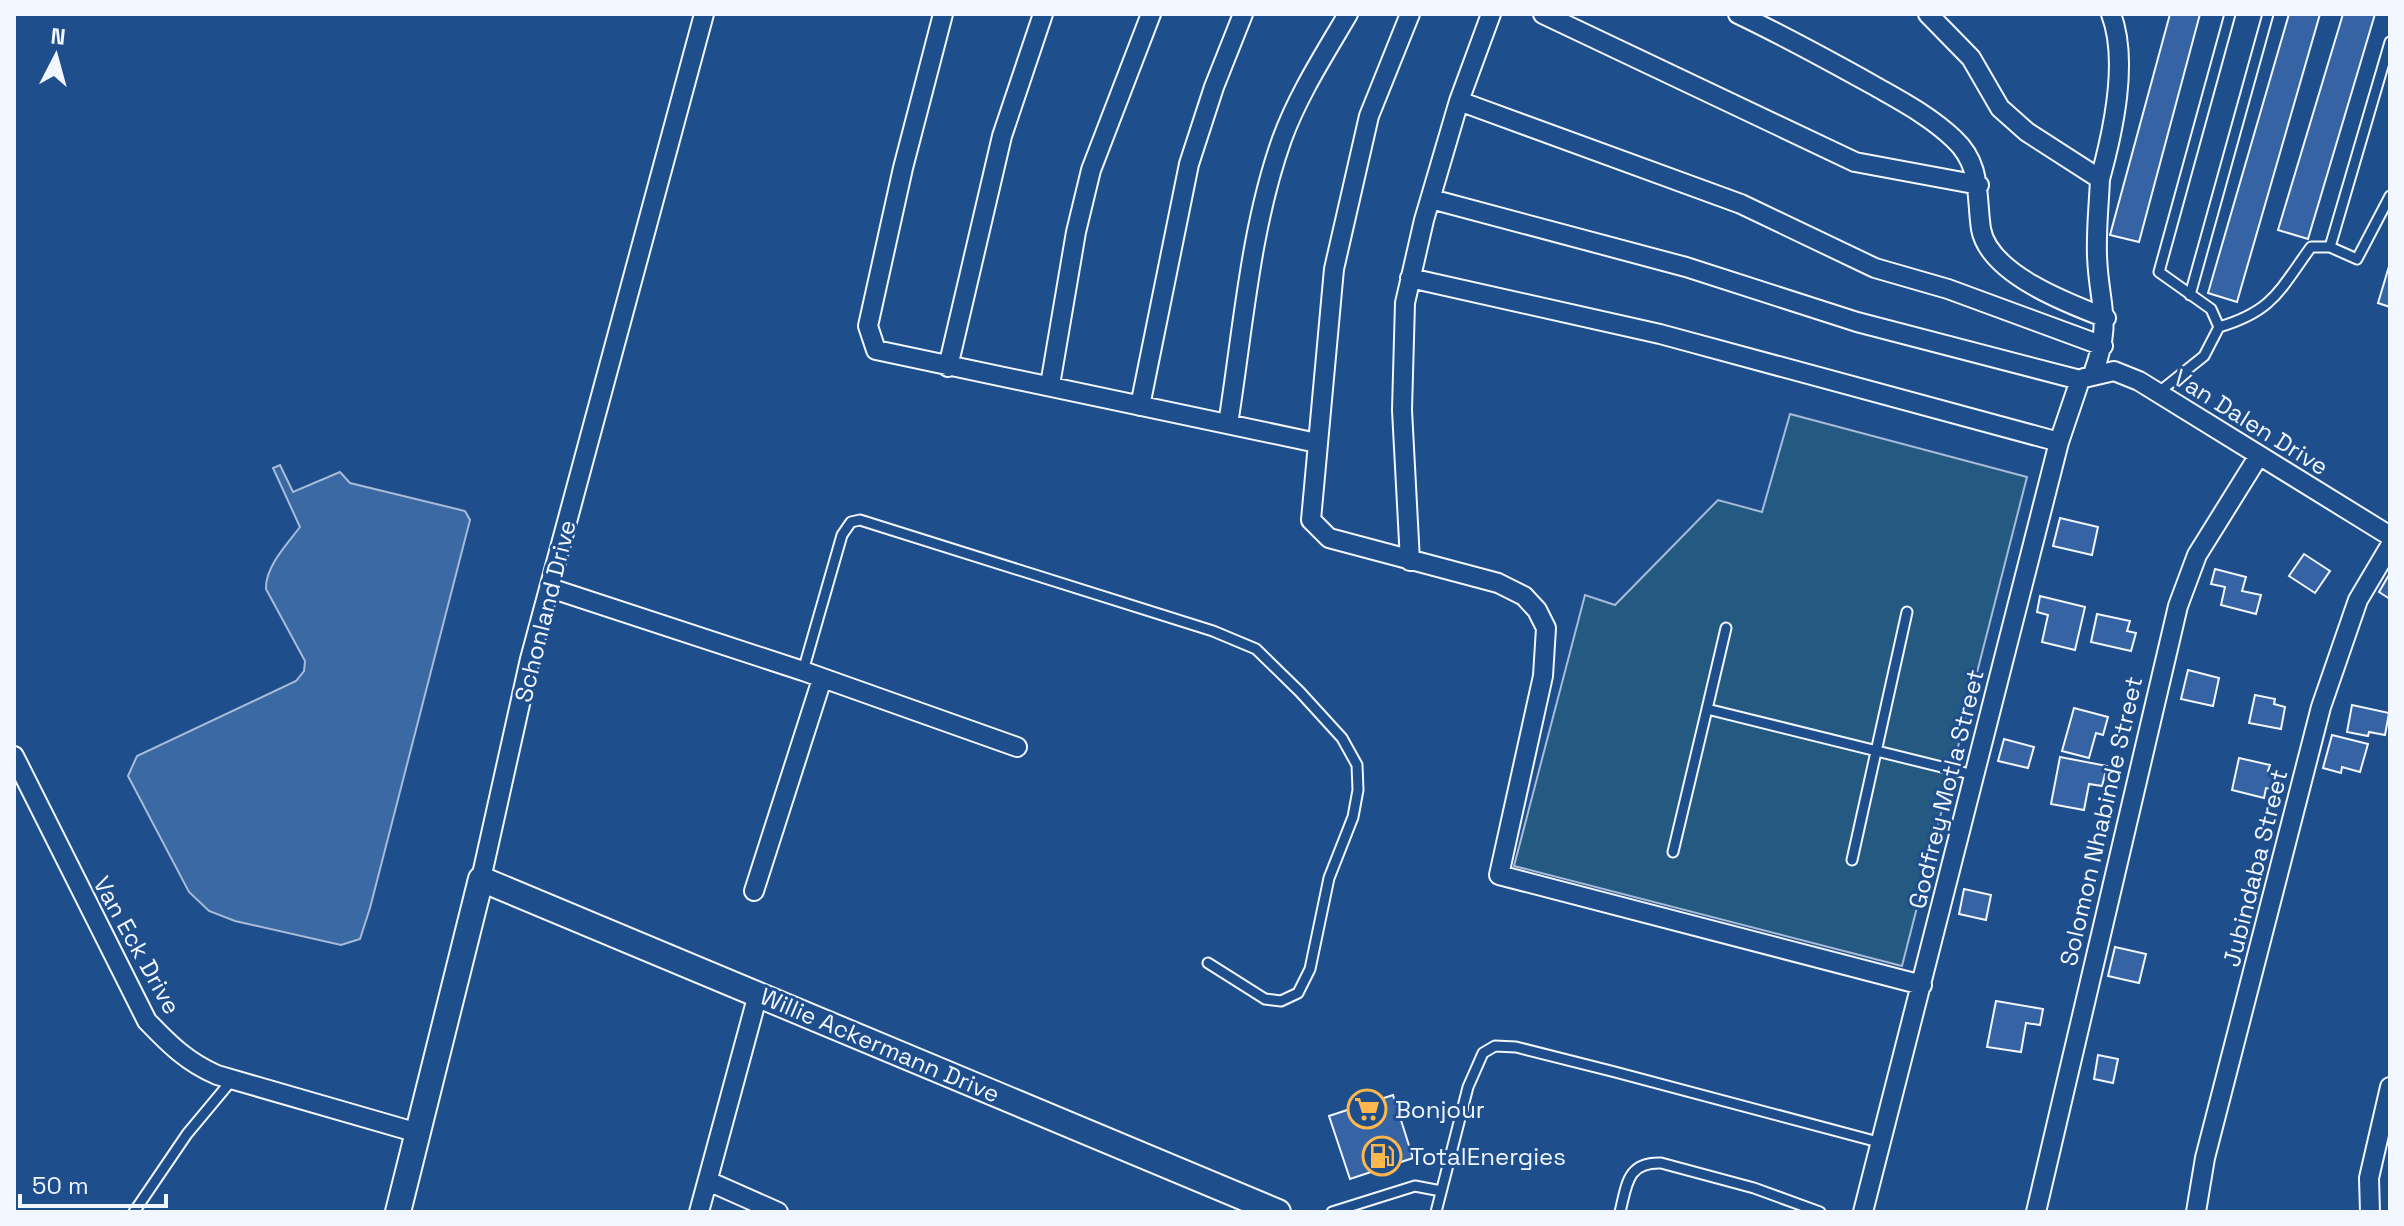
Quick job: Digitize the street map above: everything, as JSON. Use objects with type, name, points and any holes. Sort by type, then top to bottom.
[{"type":"street","name":"Schonland Drive","points":[[398,1212],[550,588],[704,14]]},
{"type":"street","points":[[943,14],[903,168],[868,326],[876,350],[1317,443]]},
{"type":"street","points":[[948,367],[1002,136],[1043,14]]},
{"type":"street","points":[[1050,385],[1076,232],[1091,170],[1151,14]]},
{"type":"street","points":[[1140,406],[1189,164],[1214,87],[1243,14]]},
{"type":"street","points":[[1228,424],[1257,246],[1282,139],[1304,88],[1348,14]]},
{"type":"street","points":[[1410,14],[1369,116],[1356,162],[1334,269],[1311,511],[1316,528],[1329,538],[1498,583],[1524,596],[1537,610],[1546,628],[1543,676],[1499,875],[1922,985]]},
{"type":"street","points":[[1410,561],[1402,361],[1410,278],[1459,101],[1491,14]]},
{"type":"street","points":[[1543,14],[1855,162],[1979,185]]},
{"type":"street","points":[[1738,14],[1798,43],[1924,114],[1956,140],[1971,161],[1979,185],[1981,231],[1989,247],[2023,278],[2051,297],[2106,318]]},
{"type":"street","points":[[1928,14],[1971,58],[2000,108],[2027,132],[2100,179]]},
{"type":"street","name":"Godfrey Motla Street","points":[[1863,1212],[2059,442],[2103,346],[2106,318],[2097,257],[2100,179],[2116,122],[2115,18]]},
{"type":"street","points":[[1459,101],[1741,204],[1875,268],[1948,289],[2103,346]]},
{"type":"street","name":"Van Dalen Drive","points":[[1431,199],[1686,267],[1857,322],[2087,377],[2123,374],[2159,392],[2258,457],[2390,536]]},
{"type":"street","points":[[1410,278],[1660,334],[2059,442]]},
{"type":"street","name":"Solomon Nhabinde Street","points":[[2036,1212],[2178,606],[2197,555],[2258,457]]},
{"type":"street","name":"Jubindaba Street","points":[[2196,1212],[2205,1158],[2321,707],[2358,600],[2390,546]]},
{"type":"street","points":[[550,588],[803,671],[1017,747]]},
{"type":"street","points":[[754,891],[822,679]]},
{"type":"street","name":"Van Eck Drive","points":[[14,756],[147,1021],[172,1048],[195,1065],[232,1080],[418,1133]]},
{"type":"street","name":"Willie Ackermann Drive","points":[[481,879],[1278,1212]]},
{"type":"street","points":[[699,1212],[758,994]]},
{"type":"street","points":[[2370,1212],[2369,1178],[2390,1087]]},
{"type":"street","points":[[708,1181],[778,1212]]},
{"type":"lane","points":[[2219,327],[2211,309],[2159,272],[2230,14]]},
{"type":"lane","points":[[2190,295],[2268,14]]},
{"type":"lane","points":[[2330,247],[2390,42]]},
{"type":"lane","points":[[2159,392],[2204,356],[2219,327],[2244,320],[2273,302],[2311,247],[2330,247],[2357,259],[2390,196]]},
{"type":"lane","points":[[803,671],[842,535],[851,522],[860,520],[1213,631],[1256,649],[1342,738],[1357,765],[1358,790],[1353,817],[1329,878],[1310,969],[1298,993],[1281,1001],[1265,999],[1208,963]]},
{"type":"lane","points":[[1852,860],[1907,612]]},
{"type":"lane","points":[[1673,852],[1726,628]]},
{"type":"lane","points":[[1707,709],[1974,775]]},
{"type":"lane","points":[[1436,1212],[1468,1087],[1483,1053],[1495,1046],[1516,1047],[1882,1143]]},
{"type":"lane","points":[[134,1212],[187,1134],[232,1080]]},
{"type":"lane","points":[[1620,1212],[1632,1172],[1646,1162],[1661,1163],[1754,1188],[1820,1212]]},
{"type":"lane","points":[[1332,1212],[1407,1187],[1441,1191]]},
{"type":"shaded area","points":[[1790,414],[2027,477],[1902,966],[1514,866],[1585,595],[1615,605],[1718,500],[1762,512]]},
{"type":"shaded area","points":[[280,465],[293,492],[340,472],[350,483],[465,511],[470,520],[370,908],[360,939],[341,945],[235,921],[209,911],[189,892],[128,776],[137,756],[296,681],[304,671],[305,661],[266,589],[273,564],[300,527],[273,468]]},
{"type":"building","points":[[2170,14],[2200,14],[2139,242],[2110,235]]},
{"type":"building","points":[[2289,14],[2320,14],[2237,302],[2208,293]]},
{"type":"building","points":[[2343,14],[2375,14],[2308,239],[2278,230]]},
{"type":"building","points":[[2390,263],[2390,307],[2378,303]]},
{"type":"building","points":[[2060,518],[2098,527],[2092,555],[2053,546]]},
{"type":"building","points":[[2304,554],[2330,571],[2315,593],[2289,576]]},
{"type":"building","points":[[2215,569],[2246,577],[2242,591],[2261,595],[2256,614],[2221,605],[2225,587],[2211,584]]},
{"type":"building","points":[[2390,573],[2390,599],[2379,592]]},
{"type":"building","points":[[2040,596],[2085,607],[2075,650],[2042,642],[2048,615],[2037,612]]},
{"type":"building","points":[[2097,614],[2130,621],[2127,631],[2136,633],[2131,651],[2091,642]]},
{"type":"building","points":[[2188,670],[2219,678],[2213,706],[2181,699]]},
{"type":"building","points":[[2255,695],[2275,699],[2274,704],[2285,707],[2281,729],[2249,723]]},
{"type":"building","points":[[2352,705],[2389,713],[2385,735],[2347,732]]},
{"type":"building","points":[[2074,708],[2108,717],[2103,735],[2096,733],[2089,758],[2062,751]]},
{"type":"building","points":[[2332,735],[2368,744],[2360,772],[2342,767],[2341,773],[2323,768]]},
{"type":"building","points":[[2004,739],[2034,747],[2028,768],[1998,761]]},
{"type":"building","points":[[2060,757],[2107,766],[2102,786],[2089,784],[2084,810],[2051,804]]},
{"type":"building","points":[[2239,758],[2270,765],[2268,771],[2277,773],[2273,789],[2266,788],[2264,798],[2232,790]]},
{"type":"building","points":[[1964,889],[1991,895],[1986,920],[1959,914]]},
{"type":"building","points":[[2115,947],[2146,954],[2139,983],[2108,976]]},
{"type":"building","points":[[1996,1001],[2043,1009],[2040,1025],[2026,1023],[2021,1052],[1987,1047]]},
{"type":"building","points":[[2098,1055],[2118,1059],[2113,1083],[2094,1079]]},
{"type":"building","points":[[1393,1095],[1413,1158],[1350,1179],[1329,1116]]},
{"type":"place","name":"Bonjour","points":[[1367,1109]]},
{"type":"place","name":"TotalEnergies","points":[[1382,1156]]}]
